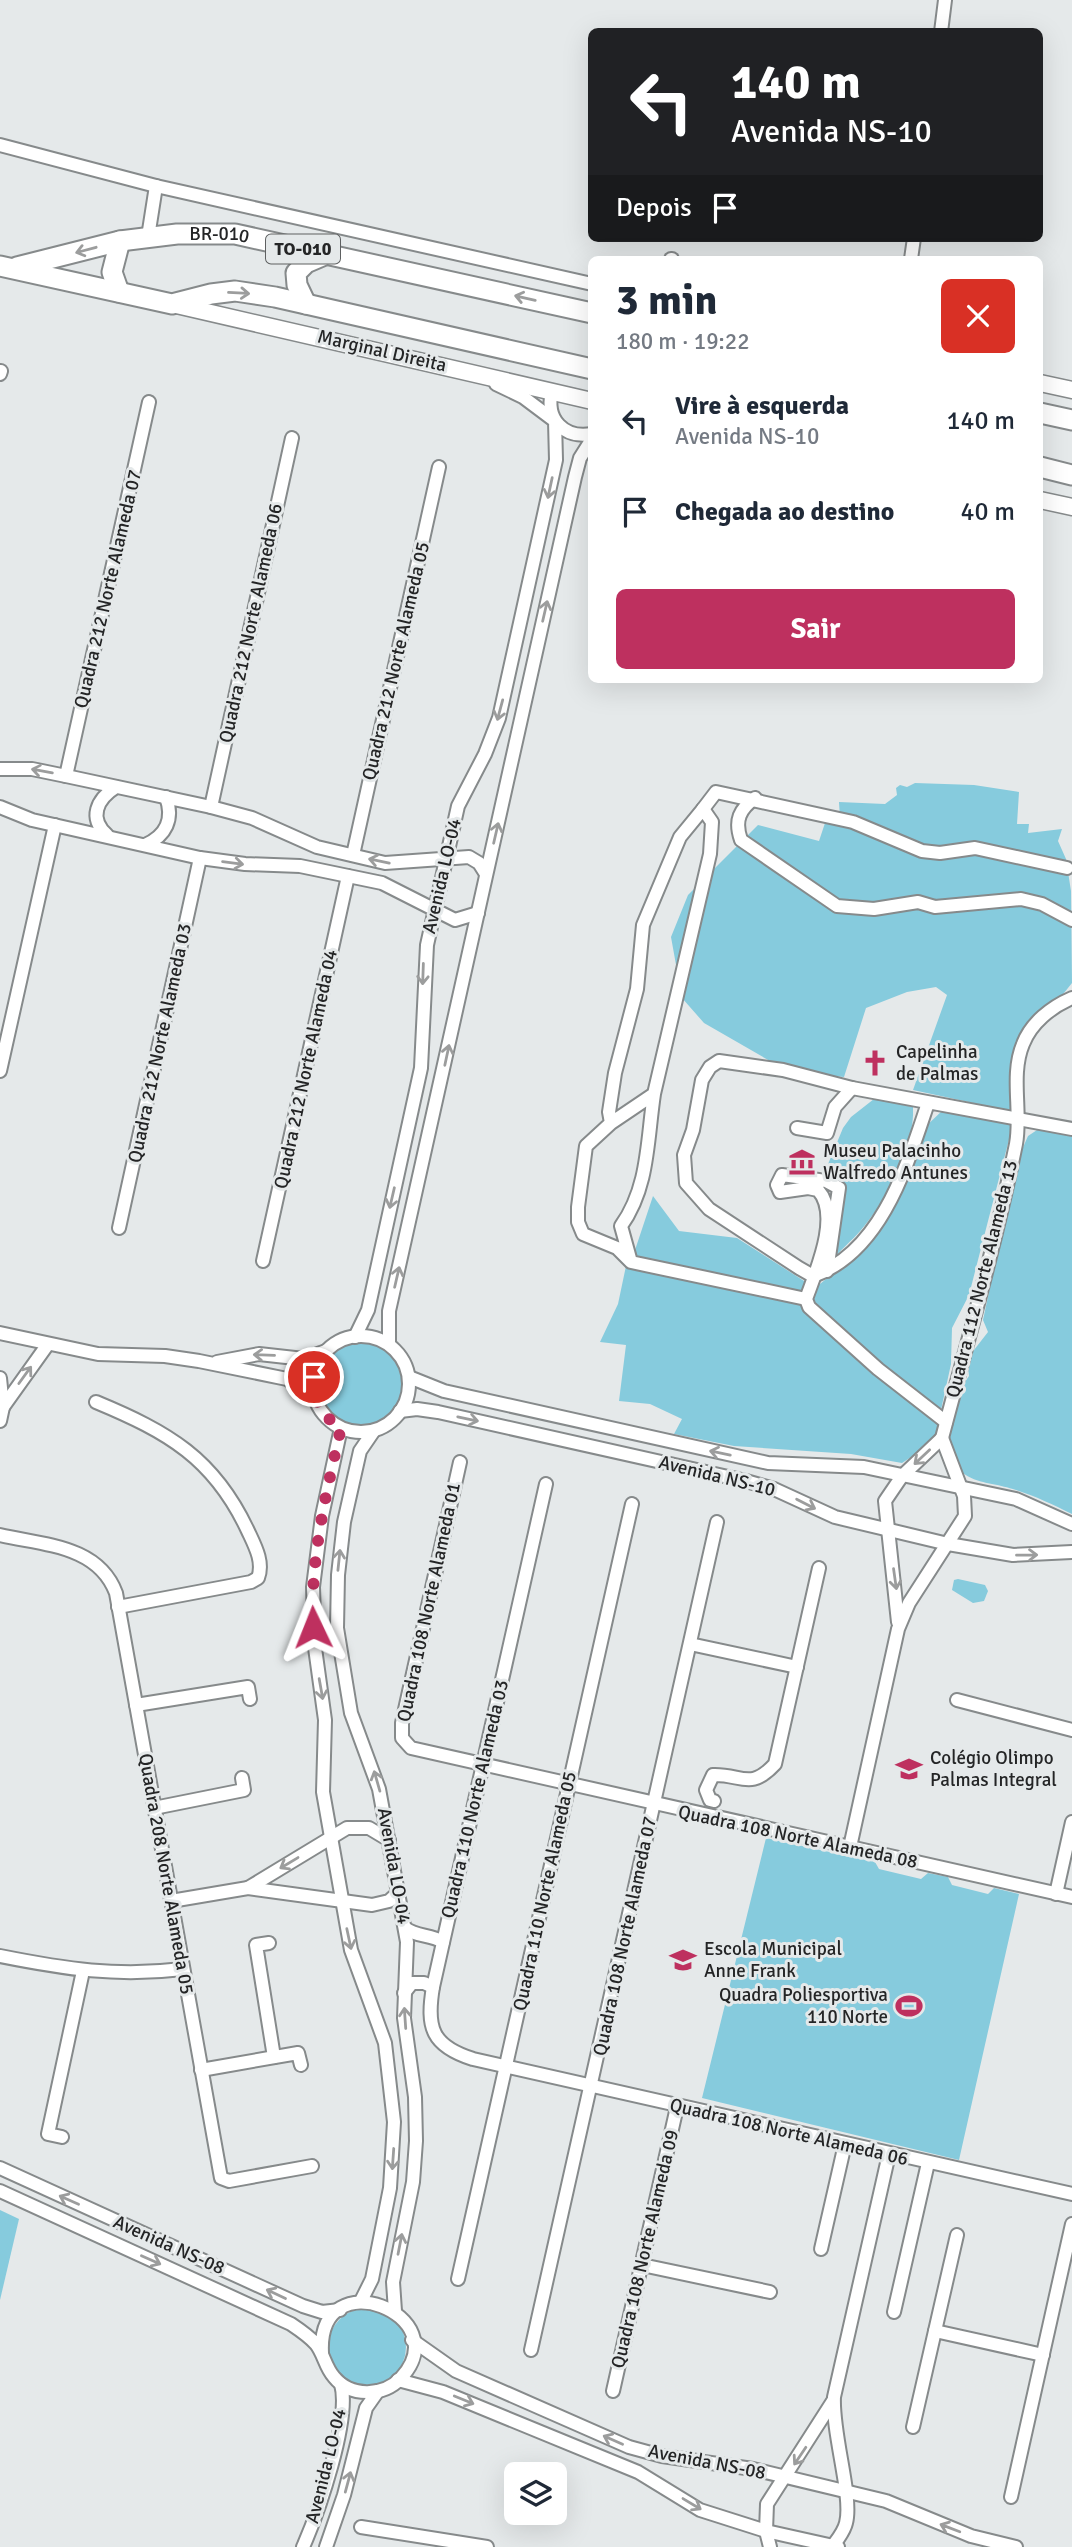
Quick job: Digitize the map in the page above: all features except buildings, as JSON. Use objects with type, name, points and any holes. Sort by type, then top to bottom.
[{"type":"highway","name":"BR-010","points":[[6,267],[120,241],[177,233],[235,234],[588,312]]},
{"type":"highway","points":[[119,292],[112,272],[120,241]]},
{"type":"highway","points":[[306,304],[296,285],[296,273],[306,263],[327,254]]},
{"type":"highway","name":"TO-010","points":[[6,267],[172,304],[235,291],[306,304],[588,368]]},
{"type":"highway","points":[[1043,414],[1072,420]]},
{"type":"highway","points":[[1043,468],[1072,475]]},
{"type":"main road","name":"Marginal Direita","points":[[172,304],[588,400]]},
{"type":"main road","points":[[1043,384],[1072,390]]},
{"type":"main road","points":[[1043,501],[1072,507]]},
{"type":"street","points":[[942,28],[945,0]]},
{"type":"street","points":[[0,145],[156,186],[588,283]]},
{"type":"street","points":[[148,237],[156,186]]},
{"type":"street","points":[[452,367],[514,392],[569,433],[588,436]]},
{"type":"street","name":"Avenida LO-04","points":[[355,1337],[368,1310],[423,1059],[424,965],[446,858],[460,799],[491,741],[502,707],[555,464],[555,421],[550,407],[552,391]]},
{"type":"street","name":"Quadra 212 Norte Alameda 07","points":[[66,776],[149,402]]},
{"type":"street","name":"Quadra 212 Norte Alameda 06","points":[[211,807],[292,438]]},
{"type":"street","points":[[388,1344],[389,1311],[486,874],[577,469],[588,446]]},
{"type":"street","name":"Quadra 212 Norte Alameda 05","points":[[353,855],[439,467]]},
{"type":"street","points":[[0,769],[32,769],[211,807],[252,818],[310,845],[394,864],[469,857],[479,863],[486,874]]},
{"type":"street","points":[[107,835],[97,824],[96,811],[105,794],[116,787]]},
{"type":"street","points":[[611,1123],[609,1112],[615,1073],[637,989],[643,925],[680,837],[716,792],[755,798],[853,822],[922,851],[940,853],[975,848],[1068,868]]},
{"type":"street","points":[[145,845],[164,832],[169,818],[166,797]]},
{"type":"street","points":[[755,798],[742,808],[738,817],[741,840],[837,906],[874,909],[918,902],[935,907],[1021,899],[1042,904],[1072,920]]},
{"type":"street","points":[[0,807],[55,825],[200,858],[245,864],[300,866],[388,885],[455,920],[478,912]]},
{"type":"street","points":[[631,1262],[621,1226],[630,1213],[645,1175],[654,1094],[710,854],[712,822],[703,809]]},
{"type":"street","points":[[0,1071],[55,825]]},
{"type":"street","name":"Quadra 212 Norte Alameda 03","points":[[119,1228],[200,858]]},
{"type":"street","name":"Quadra 212 Norte Alameda 04","points":[[263,1261],[348,876]]},
{"type":"street","name":"Quadra 112 Norte Alameda 13","points":[[942,1438],[1016,1141],[1016,1071],[1023,1044],[1035,1024],[1052,1009],[1072,998]]},
{"type":"street","points":[[813,1276],[698,1200],[686,1183],[684,1155],[693,1130],[702,1080],[710,1067],[719,1061],[783,1070],[852,1088],[1071,1130]]},
{"type":"street","points":[[797,1128],[827,1133],[835,1107],[852,1088]]},
{"type":"street","points":[[654,1094],[611,1123],[586,1146],[580,1174],[578,1222],[583,1234],[617,1248],[631,1262],[806,1299],[814,1312],[946,1422]]},
{"type":"street","points":[[813,1276],[827,1271],[868,1233],[890,1200],[907,1164],[929,1103]]},
{"type":"street","points":[[806,1299],[826,1238],[824,1199],[817,1190],[808,1188],[780,1192],[776,1185],[782,1175],[826,1181],[839,1188],[827,1271]]},
{"type":"street","points":[[0,1333],[98,1354],[165,1356],[199,1361],[286,1379],[315,1395]]},
{"type":"street","points":[[199,1361],[222,1362],[259,1354],[304,1359],[328,1351],[340,1342],[367,1336],[388,1344],[402,1360],[409,1377],[407,1397],[400,1411],[388,1424],[373,1432],[358,1433],[341,1428],[323,1413],[315,1395],[316,1372],[328,1351]]},
{"type":"street","points":[[3,1407],[48,1343]]},
{"type":"street","name":"Avenida NS-10","points":[[409,1377],[444,1391],[768,1463],[845,1464],[1031,1504],[1072,1524]]},
{"type":"street","points":[[0,1378],[3,1407],[0,1421]]},
{"type":"street","points":[[96,1402],[162,1432],[211,1471],[240,1514],[260,1563],[258,1578],[251,1582],[118,1607]]},
{"type":"street","name":"Avenida NS-10","points":[[400,1411],[417,1409],[439,1412],[746,1480],[774,1489],[835,1517],[948,1544],[1013,1555],[1072,1552]]},
{"type":"street","points":[[341,1428],[321,1516],[313,1587],[316,1658],[325,1720],[323,1792],[351,1950],[383,2032],[393,2102],[391,2178],[372,2279],[360,2301],[381,2304],[395,2311]]},
{"type":"street","name":"Avenida LO-04","points":[[373,1432],[360,1451],[344,1522],[338,1575],[337,1628],[351,1713],[377,1780],[399,1892],[408,1962],[404,1993],[416,2141],[413,2182],[393,2282],[395,2311]]},
{"type":"street","points":[[850,1847],[898,1629],[909,1603],[965,1516],[961,1489],[942,1438],[902,1476],[886,1501],[898,1601],[898,1629]]},
{"type":"street","name":"Quadra 108 Norte Alameda 01","points":[[460,1462],[401,1730],[402,1738],[411,1748],[483,1766]]},
{"type":"street","name":"Quadra 110 Norte Alameda 03","points":[[506,2067],[458,2054],[441,2043],[430,2023],[431,1982],[546,1484]]},
{"type":"street","name":"Quadra 110 Norte Alameda 05","points":[[458,2279],[632,1504]]},
{"type":"street","name":"Quadra 108 Norte Alameda 07","points":[[531,2350],[717,1522]]},
{"type":"street","name":"Quadra 208 Norte Alameda 05","points":[[0,1535],[78,1553],[95,1562],[114,1589],[223,2179],[312,2166]]},
{"type":"street","points":[[714,1801],[710,1800],[706,1790],[713,1775],[748,1781],[757,1779],[775,1765],[819,1568]]},
{"type":"street","points":[[690,1644],[797,1667]]},
{"type":"street","points":[[136,1705],[248,1687],[250,1699]]},
{"type":"street","points":[[957,1700],[1072,1730]]},
{"type":"street","name":"Quadra 108 Norte Alameda 08","points":[[483,1766],[1072,1897]]},
{"type":"street","points":[[154,1808],[244,1790],[242,1778]]},
{"type":"street","points":[[1056,1894],[1072,1822]]},
{"type":"street","points":[[248,1888],[347,1828],[363,1827],[389,1840]]},
{"type":"street","points":[[171,1901],[248,1888],[372,1906],[389,1900],[399,1892]]},
{"type":"street","points":[[405,1928],[413,1933],[440,1935]]},
{"type":"street","points":[[269,1943],[256,1945],[274,2057]]},
{"type":"street","points":[[0,1956],[83,1971],[135,1974],[183,1969]]},
{"type":"street","points":[[62,2137],[48,2134],[83,1971]]},
{"type":"street","points":[[404,1993],[412,1983],[431,1982]]},
{"type":"street","points":[[201,2070],[298,2053],[301,2065]]},
{"type":"street","name":"Quadra 108 Norte Alameda 06","points":[[506,2067],[1072,2194]]},
{"type":"street","name":"Quadra 108 Norte Alameda 09","points":[[614,2391],[677,2107]]},
{"type":"street","points":[[821,2249],[845,2144]]},
{"type":"street","points":[[835,2546],[846,2523],[845,2493],[834,2433],[834,2398],[889,2154]]},
{"type":"street","points":[[894,2312],[928,2163]]},
{"type":"street","name":"Avenida NS-08","points":[[0,2168],[303,2306],[322,2312],[340,2310],[360,2301]]},
{"type":"street","name":"Avenida NS-08","points":[[0,2191],[298,2329],[322,2353],[328,2369],[341,2384]]},
{"type":"street","points":[[1011,2497],[1072,2224]]},
{"type":"street","points":[[913,2427],[957,2235]]},
{"type":"street","points":[[642,2265],[770,2292]]},
{"type":"street","points":[[322,2353],[326,2329],[340,2310]]},
{"type":"street","name":"Avenida NS-08","points":[[395,2311],[405,2322],[412,2340],[456,2371],[629,2447],[886,2501],[971,2536],[1016,2547]]},
{"type":"street","points":[[935,2331],[1043,2355]]},
{"type":"street","points":[[341,2384],[364,2392],[378,2391],[398,2380],[411,2357],[412,2340]]},
{"type":"street","name":"Avenida NS-08","points":[[398,2380],[443,2392],[638,2472],[700,2510],[766,2530],[835,2546]]},
{"type":"street","name":"Avenida LO-04","points":[[303,2547],[318,2511],[332,2459],[341,2415],[341,2384]]},
{"type":"street","name":"Avenida LO-04","points":[[326,2547],[344,2495],[366,2408],[378,2391]]},
{"type":"street","points":[[770,2547],[766,2530],[767,2504],[834,2398]]},
{"type":"street","points":[[361,2527],[487,2547]]},
{"type":"shaded area","points":[[915,783],[974,785],[1019,792],[1017,824],[1029,824],[1028,833],[1062,829],[1058,841],[1066,859],[1071,891],[1072,983],[1023,1044],[1015,1112],[913,1090],[947,995],[936,987],[907,992],[866,1008],[844,1077],[789,1072],[704,1023],[682,998],[671,937],[688,895],[758,825],[819,841],[826,820],[840,818],[839,802],[885,804],[897,795],[896,788],[900,785],[907,787]]},
{"type":"shaded area","points":[[874,1099],[913,1107],[909,1140],[898,1173],[880,1204],[832,1262],[842,1195],[825,1175],[826,1169],[843,1128],[851,1117]]},
{"type":"shaded area","points":[[943,1110],[1014,1120],[969,1295],[952,1328],[951,1364],[934,1442],[902,1463],[851,1454],[734,1446],[674,1434],[682,1419],[650,1404],[619,1401],[626,1345],[600,1342],[618,1304],[626,1266],[631,1262],[653,1196],[679,1231],[737,1238],[815,1288],[852,1258],[892,1212],[924,1128]]},
{"type":"shaded area","points":[[1037,1130],[1072,1136],[1072,1514],[1023,1492],[966,1475],[959,1469],[948,1446],[960,1389],[969,1376],[967,1359],[988,1332],[983,1320],[1017,1161],[1028,1136]]},
{"type":"shaded area","points":[[361,1343],[377,1346],[391,1355],[400,1369],[403,1385],[400,1401],[391,1415],[377,1424],[361,1427],[345,1424],[331,1415],[322,1401],[319,1385],[322,1369],[331,1355],[345,1346]]},
{"type":"shaded area","points":[[954,1580],[985,1585],[988,1591],[984,1601],[973,1603],[952,1590]]},
{"type":"shaded area","points":[[766,1838],[875,1862],[879,1869],[921,1879],[928,1873],[948,1877],[952,1885],[988,1894],[994,1888],[1019,1894],[959,2160],[702,2098]]},
{"type":"shaded area","points":[[0,2210],[19,2219],[0,2300]]},
{"type":"shaded area","points":[[367,2308],[382,2311],[395,2319],[403,2332],[406,2347],[403,2362],[395,2375],[382,2383],[367,2386],[352,2383],[339,2375],[331,2362],[328,2347],[331,2332],[339,2319],[352,2311]]},
{"type":"place","name":"Capelinha de Palmas","points":[[875,1063]]},
{"type":"place","name":"Museu Palacinho Walfredo Antunes","points":[[802,1162]]},
{"type":"place","name":"Colégio Olimpo Palmas Integral","points":[[909,1769]]},
{"type":"place","name":"Escola Municipal Anne Frank","points":[[683,1960]]},
{"type":"place","name":"Quadra Poliesportiva 110 Norte","points":[[909,2006]]},
{"type":"route","points":[[313,1627],[317,1541],[341,1428],[320,1409],[314,1391],[314,1377]]}]
